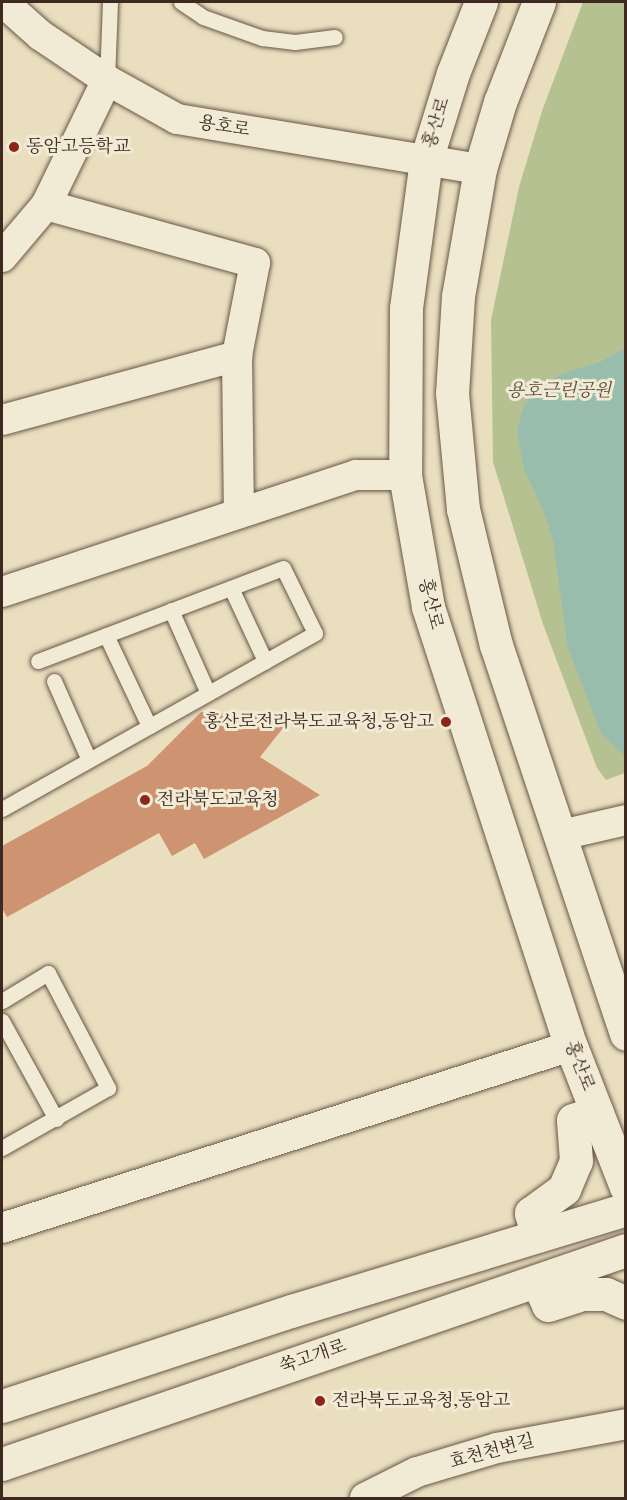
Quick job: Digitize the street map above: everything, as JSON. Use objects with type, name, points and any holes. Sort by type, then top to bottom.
[{"type":"street","name":"용호로","points":[[3,2],[40,35],[107,80],[177,119],[480,169]]},
{"type":"street","name":"홍산로","points":[[481,2],[453,73],[426,159],[406,308],[405,476],[428,607],[571,1046],[626,1187]]},
{"type":"street","points":[[539,2],[500,102],[480,169],[458,296],[452,393],[463,509],[496,645],[626,1034]]},
{"type":"street","points":[[2,257],[46,205],[107,80]]},
{"type":"street","points":[[46,205],[255,263],[237,356],[239,511]]},
{"type":"street","points":[[2,420],[237,356]]},
{"type":"street","points":[[2,592],[239,511],[356,475],[405,476]]},
{"type":"street","points":[[561,835],[626,820]]},
{"type":"street","points":[[2,1228],[571,1046]]},
{"type":"street","points":[[537,1234],[531,1213],[564,1189],[576,1161],[573,1120],[597,1112]]},
{"type":"street","points":[[2,1406],[537,1234],[626,1209]]},
{"type":"street","name":"쑥고개로","points":[[2,1464],[626,1250]]},
{"type":"street","points":[[537,1281],[548,1305],[581,1294],[606,1294],[626,1303]]},
{"type":"street","name":"효천천변길","points":[[364,1498],[417,1472],[497,1448],[626,1424]]},
{"type":"lane","points":[[107,80],[110,2]]},
{"type":"lane","points":[[181,2],[202,17],[262,38],[295,42],[335,37]]},
{"type":"lane","points":[[2,809],[315,633],[283,568],[38,661]]},
{"type":"lane","points":[[231,588],[265,661]]},
{"type":"lane","points":[[171,610],[208,693]]},
{"type":"lane","points":[[106,635],[149,726]]},
{"type":"lane","points":[[54,681],[89,760]]},
{"type":"lane","points":[[2,1001],[48,973],[108,1088],[2,1148]]},
{"type":"lane","points":[[2,1021],[56,1119]]},
{"type":"green space","name":"용호근린공원","points":[[583,2],[625,2],[625,773],[606,780],[597,768],[543,624],[493,462],[491,320],[519,187],[542,111]]},
{"type":"shaded area","points":[[625,348],[626,756],[601,734],[568,648],[553,541],[543,509],[524,470],[517,431],[524,405],[540,388],[561,374],[600,362]]},
{"type":"building","name":"전라북도교육청","points":[[201,712],[291,718],[260,757],[320,795],[204,859],[195,843],[172,856],[159,833],[7,917],[2,908],[2,846],[147,766]]},
{"type":"place","name":"동암고등학교","points":[[14,147]]},
{"type":"place","name":"홍산로전라북도교육청,동암고","points":[[446,722]]},
{"type":"place","name":"전라북도교육청","points":[[145,800]]},
{"type":"place","name":"전라북도교육청,동암고","points":[[320,1401]]}]
